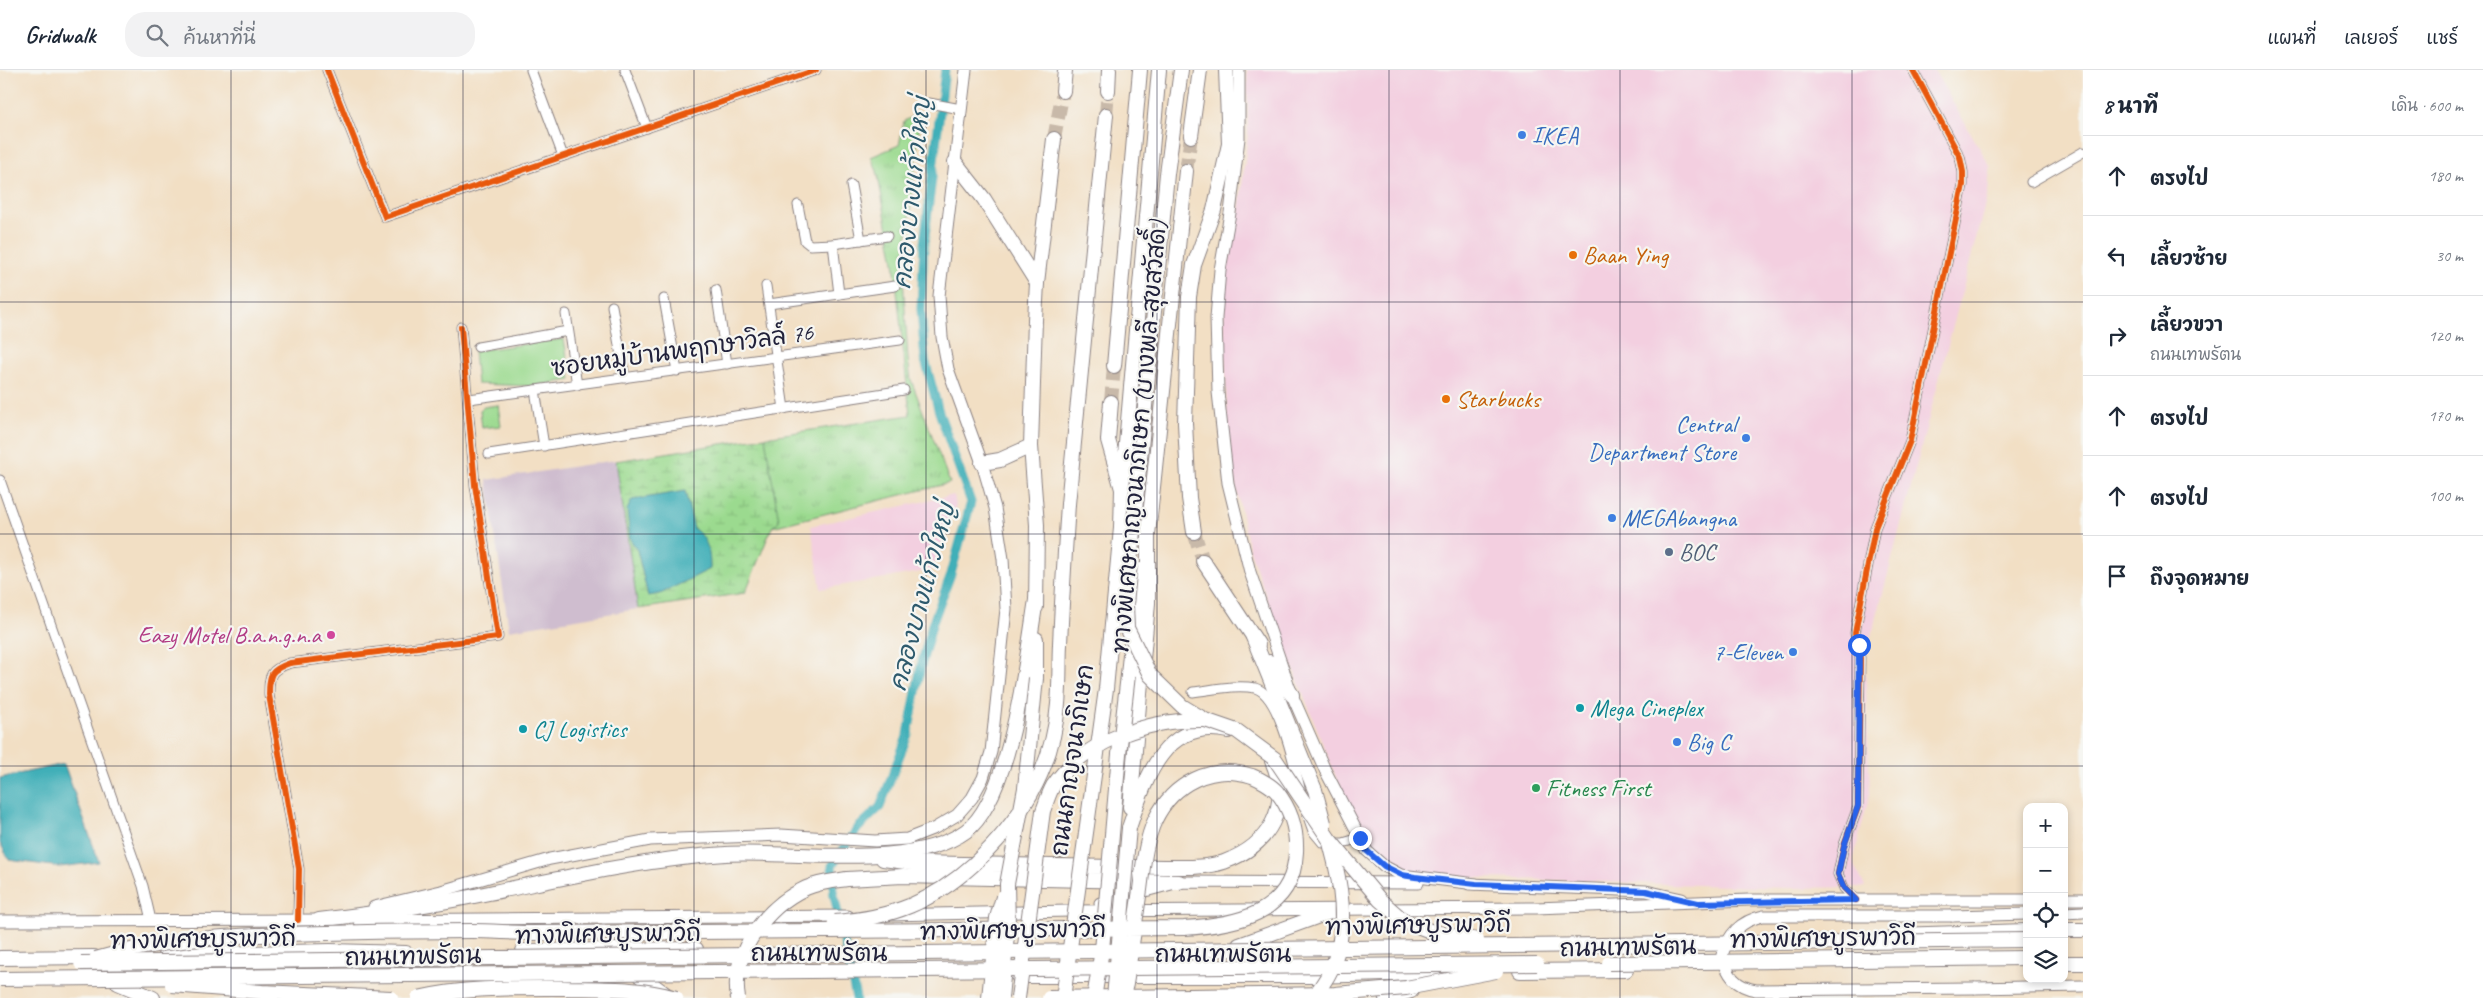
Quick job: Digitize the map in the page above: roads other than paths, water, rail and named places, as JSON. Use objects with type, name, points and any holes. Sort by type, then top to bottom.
[{"type":"highway","points":[[1063,91],[1065,70]]},
{"type":"highway","points":[[1108,91],[1109,70]]},
{"type":"highway","name":"ทางพิเศษกาญจนาภิเษก (บางพลี-สุขสวัสดิ์)","points":[[1114,366],[1140,70]]},
{"type":"highway","points":[[1122,489],[1159,70]]},
{"type":"highway","name":"ทางพิเศษกาญจนาภิเษก (บางพลี-สุขสวัสดิ์)","points":[[1181,70],[1158,259],[1130,550],[1127,628],[1150,675],[1182,706],[1205,720]]},
{"type":"highway","points":[[1191,136],[1200,70]]},
{"type":"highway","points":[[1194,532],[1185,423],[1189,297],[1194,265],[1214,210],[1229,144],[1226,70]]},
{"type":"highway","points":[[475,931],[531,925],[853,921],[904,910],[928,899],[954,882],[1011,826],[1032,794],[1050,748],[1058,705],[1068,504],[1106,115]]},
{"type":"highway","points":[[865,856],[940,845],[967,830],[985,807],[995,786],[1007,751],[1036,600],[1038,525],[1032,446],[1037,283],[1054,139]]},
{"type":"highway","points":[[955,162],[984,199],[1037,283]]},
{"type":"highway","name":"ทางพิเศษกาญจนาภิเษก (บางพลี-สุขสวัสดิ์)","points":[[1135,676],[1135,603],[1148,535],[1186,171]]},
{"type":"highway","name":"ทางพิเศษกาญจนาภิเษก (บางพลี-สุขสวัสดิ์)","points":[[1111,402],[1108,440],[1122,489],[1121,528]]},
{"type":"highway","points":[[982,464],[1000,460],[1032,446]]},
{"type":"highway","name":"ถนนกาญจนาภิเษก","points":[[1063,998],[1106,689],[1121,528]]},
{"type":"highway","points":[[1203,561],[1292,695]]},
{"type":"highway","name":"ถนนกาญจนาภิเษก","points":[[1001,998],[1008,924],[1007,884],[1025,788],[1036,678],[1036,600]]},
{"type":"highway","points":[[1253,637],[1314,790],[1337,868],[1343,917],[1333,966],[1313,998]]},
{"type":"highway","points":[[1114,998],[1129,828],[1135,676]]},
{"type":"highway","points":[[1094,998],[1102,950],[1119,754],[1135,676]]},
{"type":"highway","points":[[1018,998],[1038,838],[1043,811],[1053,787],[1078,761],[1124,734],[1150,724],[1186,720],[1205,720],[1237,731],[1276,760],[1329,839],[1380,900],[1404,921],[1442,934],[1536,946]]},
{"type":"highway","points":[[319,920],[433,904],[590,871],[659,860],[727,854],[865,856],[913,863],[1173,866],[1222,862],[1245,852],[1264,838],[1276,818],[1280,794],[1279,776],[1270,758],[1254,742],[1229,732],[1213,728],[1178,738],[1158,756],[1147,778],[1129,828]]},
{"type":"highway","points":[[81,963],[126,950],[210,937],[334,932],[475,931],[532,933],[819,930],[967,930],[1125,928],[1134,928],[1174,928],[1216,926],[1244,919],[1267,908],[1281,894],[1291,877],[1296,859],[1297,831],[1277,791],[1257,778],[1238,772],[1216,772],[1193,780],[1170,796],[1155,821],[1145,853],[1134,928],[1132,947],[1122,998]]},
{"type":"highway","points":[[738,998],[742,958],[753,934],[766,918],[786,899],[808,887],[847,879],[903,876],[1179,882]]},
{"type":"highway","points":[[989,998],[997,918],[1007,884]]},
{"type":"highway","points":[[1239,945],[1333,910]]},
{"type":"highway","points":[[2068,930],[2083,930]]},
{"type":"highway","name":"ถนนเทพรัตน","points":[[0,958],[330,951],[414,953],[1669,940],[2023,931]]},
{"type":"highway","points":[[2068,940],[2083,939]]},
{"type":"highway","name":"ทางพิเศษบูรพาวิถี","points":[[0,964],[2023,940]]},
{"type":"highway","points":[[2068,957],[2083,957]]},
{"type":"highway","name":"ทางพิเศษบูรพาวิถี","points":[[0,979],[2023,958]]},
{"type":"highway","points":[[2068,963],[2083,963]]},
{"type":"highway","points":[[1049,998],[1370,992],[1435,983],[1537,964]]},
{"type":"highway","name":"ถนนเทพรัตน","points":[[0,985],[639,975],[1308,976],[2023,964]]},
{"type":"highway","points":[[639,975],[670,998]]},
{"type":"highway","points":[[80,978],[128,980],[262,992],[391,998]]},
{"type":"highway","points":[[118,983],[154,998]]},
{"type":"highway","points":[[1386,998],[1435,983]]},
{"type":"highway","points":[[418,998],[461,992],[550,988],[631,990],[676,998]]},
{"type":"main road","points":[[319,920],[441,891],[550,859],[650,840],[781,835],[875,841],[907,839],[934,828],[957,814],[976,792],[983,778],[991,752],[1006,609],[1003,559],[995,508],[982,464],[948,369],[942,337],[939,296],[966,70]]},
{"type":"main road","points":[[1239,70],[1239,138],[1230,213],[1220,270],[1216,318],[1218,392],[1228,483],[1250,572],[1292,695],[1325,770],[1367,851],[1384,866],[1402,875],[1476,884]]},
{"type":"main road","points":[[1070,911],[1179,882],[1476,884],[1646,891],[1698,903]]},
{"type":"main road","points":[[2068,899],[2083,899]]},
{"type":"main road","name":"ถนนเทพรัตน","points":[[0,921],[858,916],[1070,911],[1333,910],[1856,900],[2023,900]]},
{"type":"main road","points":[[2068,913],[2083,912]]},
{"type":"main road","points":[[2023,914],[1763,916],[1747,922],[1734,931],[1722,955],[1727,971],[1736,982],[1748,989],[1756,990],[2083,986]]},
{"type":"street","points":[[327,70],[385,217],[816,70]]},
{"type":"street","points":[[531,70],[563,156]]},
{"type":"street","points":[[625,70],[647,128]]},
{"type":"street","points":[[1856,900],[1844,888],[1838,874],[1844,846],[1858,806],[1857,730],[1860,658],[1855,633],[1875,528],[1910,441],[1952,245],[1964,172],[1953,142],[1913,70]]},
{"type":"street","points":[[929,103],[961,109]]},
{"type":"street","points":[[2031,182],[2083,152]]},
{"type":"street","points":[[851,185],[861,240]]},
{"type":"street","points":[[798,205],[805,241],[810,245],[833,244],[887,236]]},
{"type":"street","points":[[833,244],[839,294]]},
{"type":"street","points":[[766,286],[784,409]]},
{"type":"street","points":[[769,304],[895,286]]},
{"type":"street","points":[[716,290],[727,364]]},
{"type":"street","points":[[664,299],[677,371]]},
{"type":"street","points":[[612,306],[625,378]]},
{"type":"street","points":[[566,314],[577,385]]},
{"type":"street","points":[[298,920],[299,869],[269,695],[269,677],[276,668],[290,663],[498,637],[476,485],[461,327]]},
{"type":"street","points":[[478,347],[568,332]]},
{"type":"street","name":"ซอยหมู่บ้านพฤกษาวิลล์ 76","points":[[468,399],[900,340]]},
{"type":"street","points":[[535,390],[544,446]]},
{"type":"street","points":[[489,454],[904,390]]},
{"type":"street","points":[[0,480],[143,886],[151,920]]},
{"type":"street","points":[[1192,692],[1244,687],[1256,688],[1263,692],[1272,704],[1281,725],[1312,831],[1317,838],[1330,844],[1343,843],[1360,838]]},
{"type":"water","points":[[685,491],[694,529],[699,533],[707,546],[710,569],[660,594],[648,596],[637,550],[630,539],[627,510],[632,500]]},
{"type":"water","points":[[64,764],[99,862],[60,867],[9,860],[0,843],[0,778]]},
{"type":"waterway","name":"คลองบางแก้วใหญ่","points":[[856,998],[834,895],[832,866],[858,828],[880,807],[908,734],[921,666],[932,625],[951,574],[971,502],[939,412],[925,360],[921,309],[924,244],[945,70]]},
{"type":"tunnel","points":[[1054,139],[1063,91]]},
{"type":"tunnel","points":[[1106,115],[1108,91]]},
{"type":"tunnel","points":[[1186,171],[1191,136]]},
{"type":"tunnel","points":[[1111,402],[1114,366]]},
{"type":"tunnel","points":[[1194,532],[1203,561]]},
{"type":"place","name":"IKEA","points":[[1522,135]]},
{"type":"place","name":"Baan Ying","points":[[1573,255]]},
{"type":"place","name":"Starbucks","points":[[1446,399]]},
{"type":"place","name":"Central Department Store","points":[[1746,438]]},
{"type":"place","name":"MEGAbangna","points":[[1612,518]]},
{"type":"place","name":"BOC","points":[[1669,552]]},
{"type":"place","name":"Eazy Motel B.a.n.g.n.a","points":[[331,635]]},
{"type":"place","name":"7-Eleven","points":[[1793,652]]},
{"type":"place","name":"Mega Cineplex","points":[[1580,708]]},
{"type":"place","name":"CJ Logistics","points":[[523,729]]},
{"type":"place","name":"Big C","points":[[1677,742]]},
{"type":"place","name":"Fitness First","points":[[1536,788]]}]
